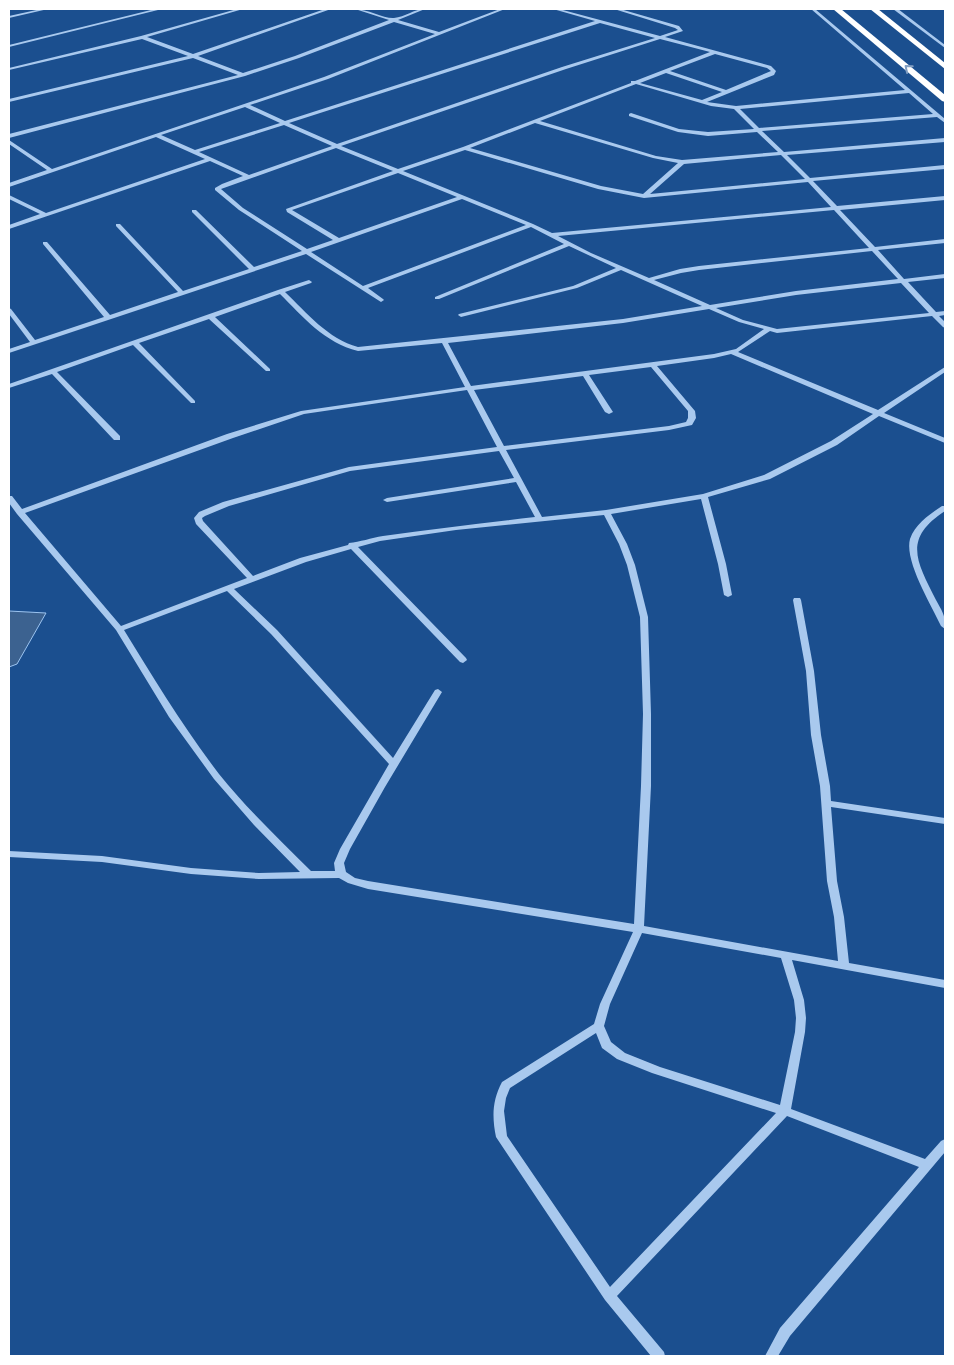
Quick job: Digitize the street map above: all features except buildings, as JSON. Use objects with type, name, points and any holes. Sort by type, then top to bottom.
[{"type":"highway","points":[[837,9],[945,99]]},
{"type":"highway","points":[[874,9],[945,67]]},
{"type":"street","points":[[9,17],[46,9]]},
{"type":"street","points":[[9,46],[160,9]]},
{"type":"street","points":[[9,69],[142,37],[241,9]]},
{"type":"street","points":[[9,100],[193,56],[329,9]]},
{"type":"street","points":[[357,9],[440,34]]},
{"type":"street","points":[[9,136],[243,75],[297,57],[423,9]]},
{"type":"street","points":[[9,185],[333,76],[503,9]]},
{"type":"street","points":[[555,9],[769,67],[774,70],[772,74],[702,102]]},
{"type":"street","points":[[563,11],[570,9]]},
{"type":"street","points":[[381,300],[308,251],[240,209],[218,192],[220,187],[682,29],[616,9]]},
{"type":"street","points":[[813,9],[945,121]]},
{"type":"street","points":[[895,9],[932,35],[945,47]]},
{"type":"street","points":[[195,152],[600,21]]},
{"type":"street","points":[[932,35],[945,37]]},
{"type":"street","points":[[142,37],[243,75]]},
{"type":"street","points":[[339,240],[289,211],[289,209],[465,148],[714,52]]},
{"type":"street","points":[[665,71],[726,92]]},
{"type":"street","points":[[633,82],[702,102],[736,108],[911,91]]},
{"type":"street","points":[[247,106],[338,147],[531,225],[622,268],[767,330],[777,331],[945,313]]},
{"type":"street","points":[[736,108],[808,179],[833,208],[936,314],[945,326]]},
{"type":"street","points":[[632,115],[678,130],[696,133],[758,130],[937,114]]},
{"type":"street","points":[[533,121],[654,157],[682,162],[945,140]]},
{"type":"street","points":[[156,135],[249,177]]},
{"type":"street","points":[[9,142],[51,171]]},
{"type":"street","points":[[465,148],[600,188],[644,196],[681,194],[808,179],[945,167]]},
{"type":"street","points":[[9,152],[20,150]]},
{"type":"street","points":[[9,227],[211,159]]},
{"type":"street","points":[[644,196],[682,162]]},
{"type":"street","points":[[9,197],[44,214]]},
{"type":"street","points":[[9,350],[308,251],[463,197]]},
{"type":"street","points":[[551,235],[945,198]]},
{"type":"street","points":[[194,212],[253,269]]},
{"type":"street","points":[[118,225],[181,292]]},
{"type":"street","points":[[363,288],[531,225]]},
{"type":"street","points":[[651,279],[699,268],[945,241]]},
{"type":"street","points":[[45,243],[108,317]]},
{"type":"street","points":[[437,298],[569,244]]},
{"type":"street","points":[[461,315],[568,289],[622,268]]},
{"type":"street","points":[[280,291],[336,342],[349,348],[372,348],[444,342],[624,321],[796,293],[945,276]]},
{"type":"street","points":[[9,386],[309,282]]},
{"type":"street","points":[[9,310],[33,342]]},
{"type":"street","points":[[210,316],[268,370]]},
{"type":"street","points":[[20,512],[280,418],[336,406],[585,374],[732,352],[747,345],[767,330]]},
{"type":"street","points":[[444,342],[540,520]]},
{"type":"street","points":[[135,343],[193,402]]},
{"type":"street","points":[[732,352],[945,441]]},
{"type":"street","points":[[252,579],[199,522],[198,518],[202,514],[226,504],[326,474],[387,464],[669,428],[690,423],[692,418],[690,411],[652,364]]},
{"type":"street","points":[[119,629],[304,560],[352,545],[414,534],[606,512],[704,496],[767,477],[834,443],[945,369]]},
{"type":"street","points":[[52,371],[117,438]]},
{"type":"street","points":[[585,374],[609,412]]},
{"type":"street","points":[[387,500],[517,480]]},
{"type":"street","points":[[704,496],[728,595]]},
{"type":"street","points":[[9,498],[119,629],[172,715],[217,777],[264,830],[309,875]]},
{"type":"street","points":[[945,508],[930,518],[919,530],[913,546],[922,577],[945,626]]},
{"type":"street","points":[[606,512],[623,544],[631,565],[637,585],[644,625],[647,741],[639,929],[605,1004],[598,1026],[506,1085],[499,1098],[497,1116],[502,1137],[609,1296],[659,1356]]},
{"type":"street","points":[[352,545],[463,660]]},
{"type":"street","points":[[228,588],[274,632],[394,764]]},
{"type":"street","points":[[797,600],[810,671],[816,735],[826,804],[832,880],[839,917],[844,965]]},
{"type":"street","points":[[341,874],[339,864],[346,849],[394,764],[438,692]]},
{"type":"street","points":[[826,804],[945,821]]},
{"type":"street","points":[[9,854],[102,860],[191,871],[259,876],[341,874],[352,881],[368,885],[639,929],[945,984]]},
{"type":"street","points":[[609,1296],[785,1111],[801,1018],[799,1000],[785,955]]},
{"type":"street","points":[[598,1026],[606,1045],[621,1056],[656,1070],[785,1111],[928,1165]]},
{"type":"street","points":[[771,1356],[786,1332],[945,1144]]},
{"type":"water","points":[[9,611],[46,613],[17,664],[9,667]]}]
